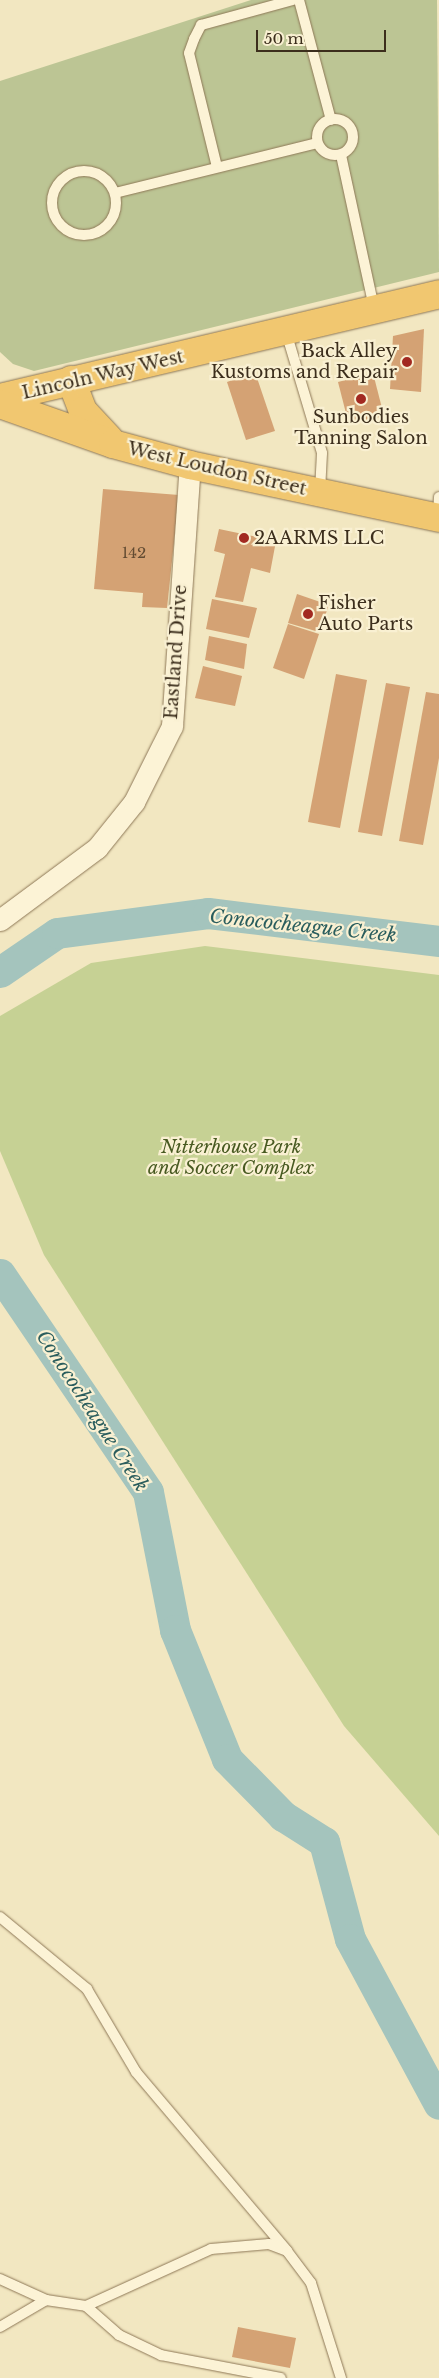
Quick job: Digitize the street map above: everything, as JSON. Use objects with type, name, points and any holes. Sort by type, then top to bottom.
[{"type":"highway","name":"Lincoln Way West","points":[[0,398],[375,311],[439,294]]},
{"type":"highway","points":[[71,380],[83,412],[113,444]]},
{"type":"highway","name":"West Loudon Street","points":[[0,404],[113,444],[190,464],[320,494],[439,511]]},
{"type":"street","name":"Eastland Drive","points":[[0,920],[96,848],[134,802],[172,726],[190,464]]},
{"type":"lane","points":[[218,167],[189,53],[194,39],[201,25],[293,0]]},
{"type":"lane","points":[[299,0],[331,120]]},
{"type":"lane","points":[[331,120],[343,121],[353,135],[351,147],[341,154],[330,155],[318,143],[321,126],[331,120]]},
{"type":"lane","points":[[115,192],[318,143]]},
{"type":"lane","points":[[341,154],[375,311]]},
{"type":"lane","points":[[92,172],[115,192],[112,218],[92,234],[67,230],[52,208],[56,188],[72,173],[92,172]]},
{"type":"lane","points":[[286,332],[322,454],[320,494]]},
{"type":"lane","points":[[0,1917],[87,1989],[136,2072],[287,2251],[311,2283],[341,2378]]},
{"type":"lane","points":[[86,2306],[212,2249],[248,2243],[287,2251]]},
{"type":"lane","points":[[0,2280],[46,2300],[86,2306],[119,2335],[162,2355],[281,2378]]},
{"type":"lane","points":[[0,2327],[46,2300]]},
{"type":"green space","points":[[251,0],[437,0],[439,272],[34,371],[13,364],[0,352],[0,81]]},
{"type":"green space","name":"Nitterhouse Park and Soccer Complex","points":[[205,946],[439,975],[439,1836],[344,1726],[44,1255],[0,1151],[0,1016],[91,963]]},
{"type":"building","name":"Back Alley Kustoms and Repair","points":[[424,329],[421,392],[390,389],[393,336]]},
{"type":"building","points":[[255,372],[275,431],[246,440],[227,382]]},
{"type":"building","name":"Sunbodies Tanning Salon","points":[[373,373],[384,416],[349,425],[338,382]]},
{"type":"building","points":[[103,489],[179,495],[167,608],[142,607],[143,593],[94,589]]},
{"type":"building","points":[[219,529],[276,541],[270,573],[251,568],[243,602],[215,597],[225,554],[214,551]]},
{"type":"building","name":"Fisher Auto Parts","points":[[297,594],[329,605],[319,632],[288,623]]},
{"type":"building","points":[[212,599],[257,608],[249,638],[206,629]]},
{"type":"building","points":[[288,624],[319,634],[304,679],[273,668]]},
{"type":"building","points":[[209,636],[247,644],[244,669],[205,660]]},
{"type":"building","points":[[203,666],[242,676],[235,706],[195,698]]},
{"type":"building","points":[[336,674],[367,680],[340,828],[308,822]]},
{"type":"building","points":[[386,683],[410,687],[382,836],[358,832]]},
{"type":"building","points":[[426,692],[439,694],[439,758],[423,845],[399,841]]},
{"type":"building","points":[[238,2327],[296,2338],[290,2368],[232,2357]]},
{"type":"waterway","name":"Conococheague Creek","points":[[0,972],[57,933],[208,913],[439,941]]},
{"type":"waterway","name":"Conococheague Creek","points":[[0,1274],[148,1492],[175,1630],[227,1759],[283,1816],[324,1842],[350,1939],[439,2104]]},
{"type":"place","name":"Back Alley Kustoms and Repair","points":[[407,362]]},
{"type":"place","name":"Sunbodies Tanning Salon","points":[[361,399]]},
{"type":"place","name":"2AARMS LLC","points":[[244,538]]},
{"type":"place","name":"Fisher Auto Parts","points":[[308,614]]}]
